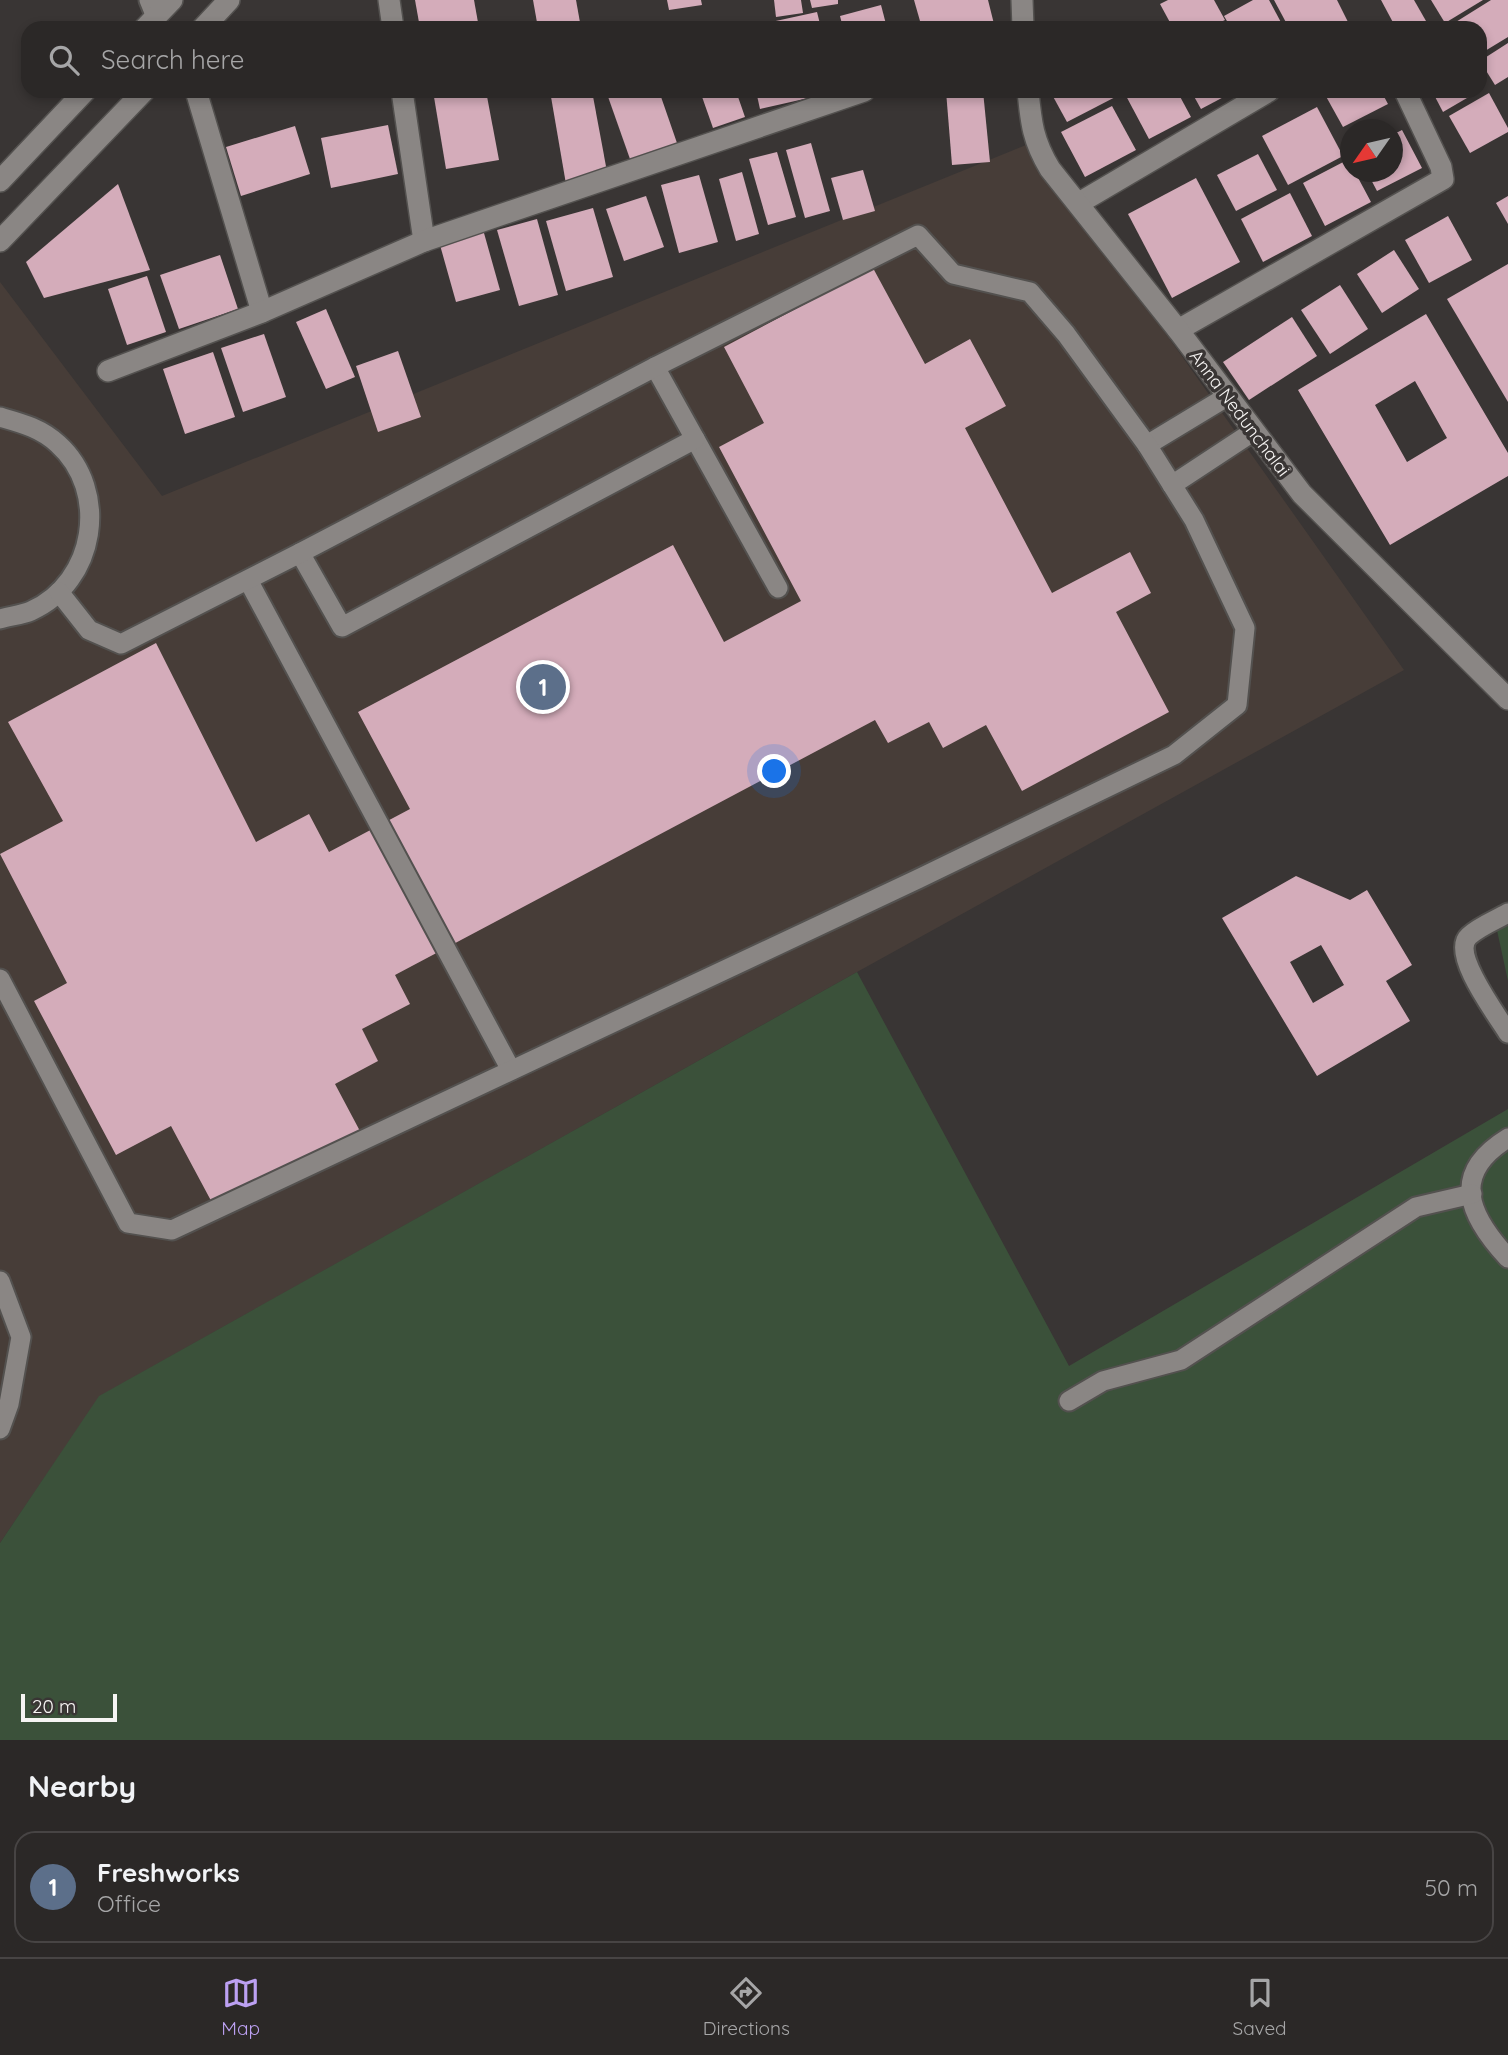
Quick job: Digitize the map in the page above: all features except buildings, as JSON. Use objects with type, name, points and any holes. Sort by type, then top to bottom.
[{"type":"street","points":[[150,15],[172,0]]},
{"type":"street","points":[[210,21],[229,0]]},
{"type":"street","points":[[389,0],[392,21]]},
{"type":"street","points":[[1022,0],[1023,21]]},
{"type":"street","points":[[0,181],[78,98]]},
{"type":"street","points":[[0,242],[137,98]]},
{"type":"street","points":[[198,98],[262,312]]},
{"type":"street","points":[[403,98],[424,241]]},
{"type":"street","points":[[108,372],[262,312],[424,241],[843,98]]},
{"type":"street","name":"Anna Nedunchalai","points":[[1029,98],[1031,130],[1038,150],[1050,169],[1302,494],[1508,699]]},
{"type":"street","points":[[1079,203],[1257,98]]},
{"type":"street","points":[[1178,331],[1443,179],[1441,167],[1408,98]]},
{"type":"lane","points":[[0,979],[128,1223],[172,1230],[1174,755],[1237,705],[1245,628],[1194,520],[1147,445],[1066,334],[1030,292],[953,274],[918,235],[655,367],[300,554],[121,644],[89,629],[59,592]]},
{"type":"lane","points":[[655,367],[778,588]]},
{"type":"lane","points":[[1147,445],[1228,396]]},
{"type":"lane","points":[[0,417],[30,425],[58,444],[79,470],[89,501],[90,534],[79,566],[59,592],[32,611],[0,619]]},
{"type":"lane","points":[[1172,485],[1254,430]]},
{"type":"lane","points":[[300,554],[342,627],[695,439]]},
{"type":"lane","points":[[248,580],[511,1070]]},
{"type":"lane","points":[[1508,913],[1468,937],[1462,948],[1467,965],[1508,1033]]},
{"type":"lane","points":[[1508,1138],[1479,1162],[1472,1194],[1477,1219],[1508,1258]]},
{"type":"lane","points":[[1069,1401],[1103,1381],[1181,1360],[1416,1207],[1472,1194]]},
{"type":"lane","points":[[0,1281],[21,1337],[9,1404],[0,1429]]},
{"type":"shaded area","points":[[1031,143],[1404,670],[857,972],[100,1396],[0,1543],[0,282],[162,496]]},
{"type":"green space","points":[[1508,914],[1508,981],[1495,921]]},
{"type":"green space","points":[[857,972],[1069,1366],[1508,1109],[1508,1740],[0,1740],[0,1543],[99,1396]]},
{"type":"place","name":"Freshworks","points":[[543,687]]}]
